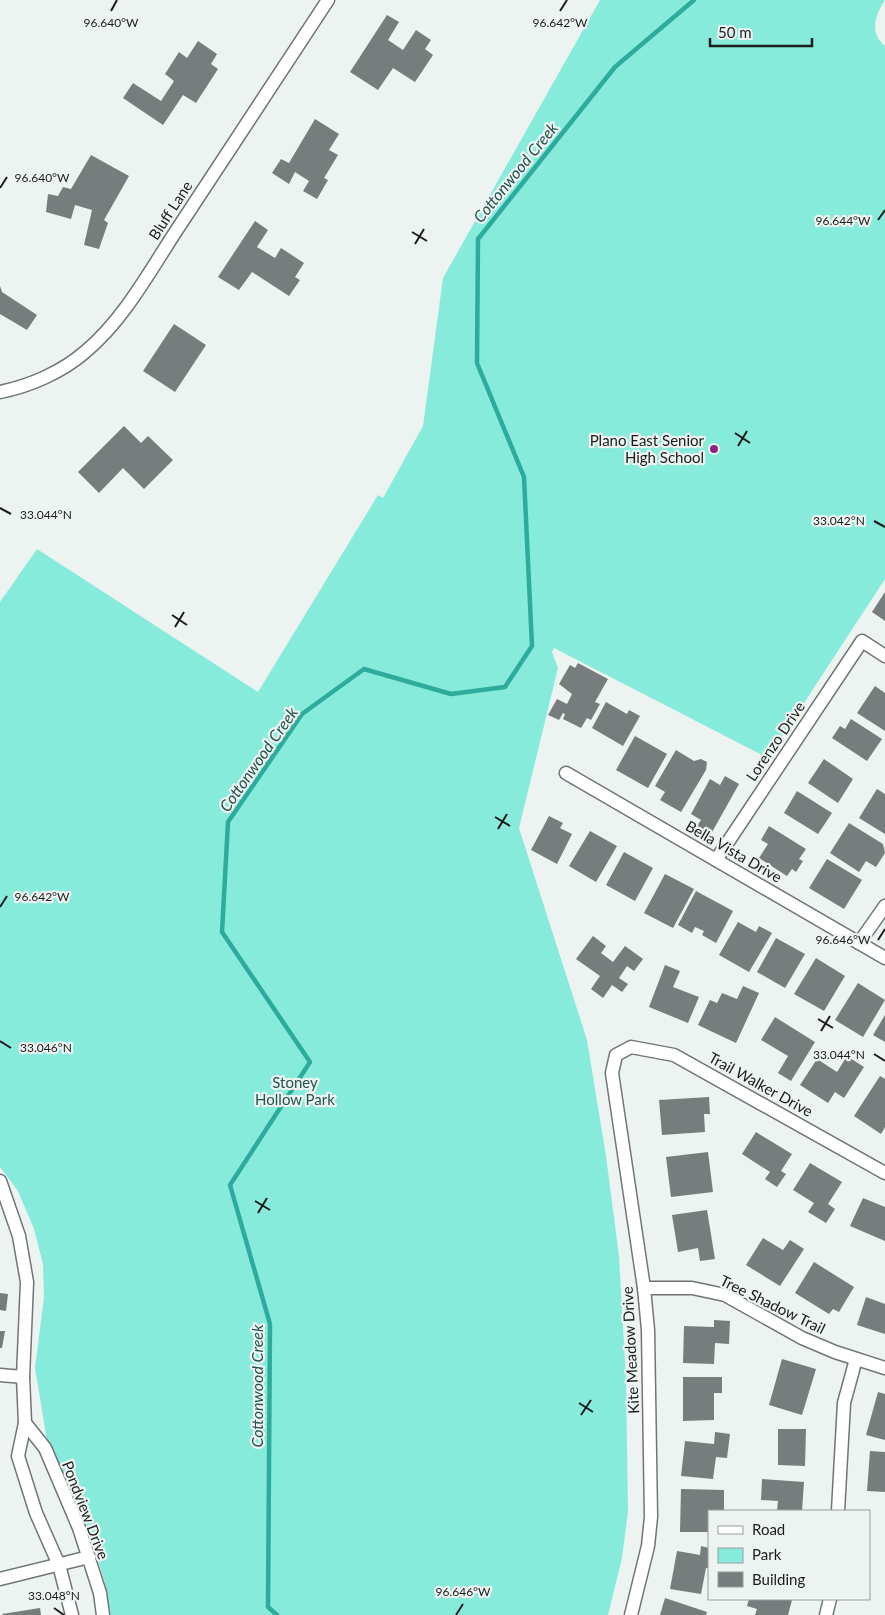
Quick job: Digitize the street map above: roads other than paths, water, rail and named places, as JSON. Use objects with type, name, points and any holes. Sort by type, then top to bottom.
[{"type":"street","name":"Bluff Lane","points":[[0,392],[34,381],[63,368],[85,352],[106,332],[152,268],[328,0]]},
{"type":"street","name":"Lorenzo Drive","points":[[716,860],[862,641],[885,656]]},
{"type":"street","name":"Bella Vista Drive","points":[[566,773],[885,958]]},
{"type":"street","points":[[859,943],[885,906]]},
{"type":"street","name":"Trail Walker Drive","points":[[616,1055],[631,1047],[674,1055],[885,1173]]},
{"type":"street","name":"Kite Meadow Drive","points":[[616,1055],[612,1073],[644,1288],[648,1330],[651,1517],[648,1546],[631,1615]]},
{"type":"street","points":[[0,1182],[19,1236],[27,1282],[23,1377],[24,1423],[18,1456],[36,1513],[59,1565],[72,1615]]},
{"type":"street","name":"Tree Shadow Trail","points":[[644,1288],[692,1288],[725,1295],[802,1338],[885,1368]]},
{"type":"street","points":[[838,1510],[844,1403],[856,1359]]},
{"type":"street","points":[[0,1376],[23,1377]]},
{"type":"street","name":"Pondview Drive","points":[[24,1423],[44,1448],[79,1528],[100,1593],[103,1615]]},
{"type":"street","points":[[0,1579],[89,1557]]},
{"type":"street","points":[[826,1615],[830,1600]]},
{"type":"waterway","name":"Cottonwood Creek","points":[[277,1615],[268,1607],[270,1324],[230,1185],[310,1062],[222,932],[228,822],[302,714],[364,669],[451,694],[505,687],[532,646],[524,477],[477,363],[478,239],[615,67],[694,0]]},
{"type":"place","name":"Plano East Senior High School","points":[[714,449]]},
{"type":"park label","name":"Stoney Hollow Park","points":[[295,1090]]}]
